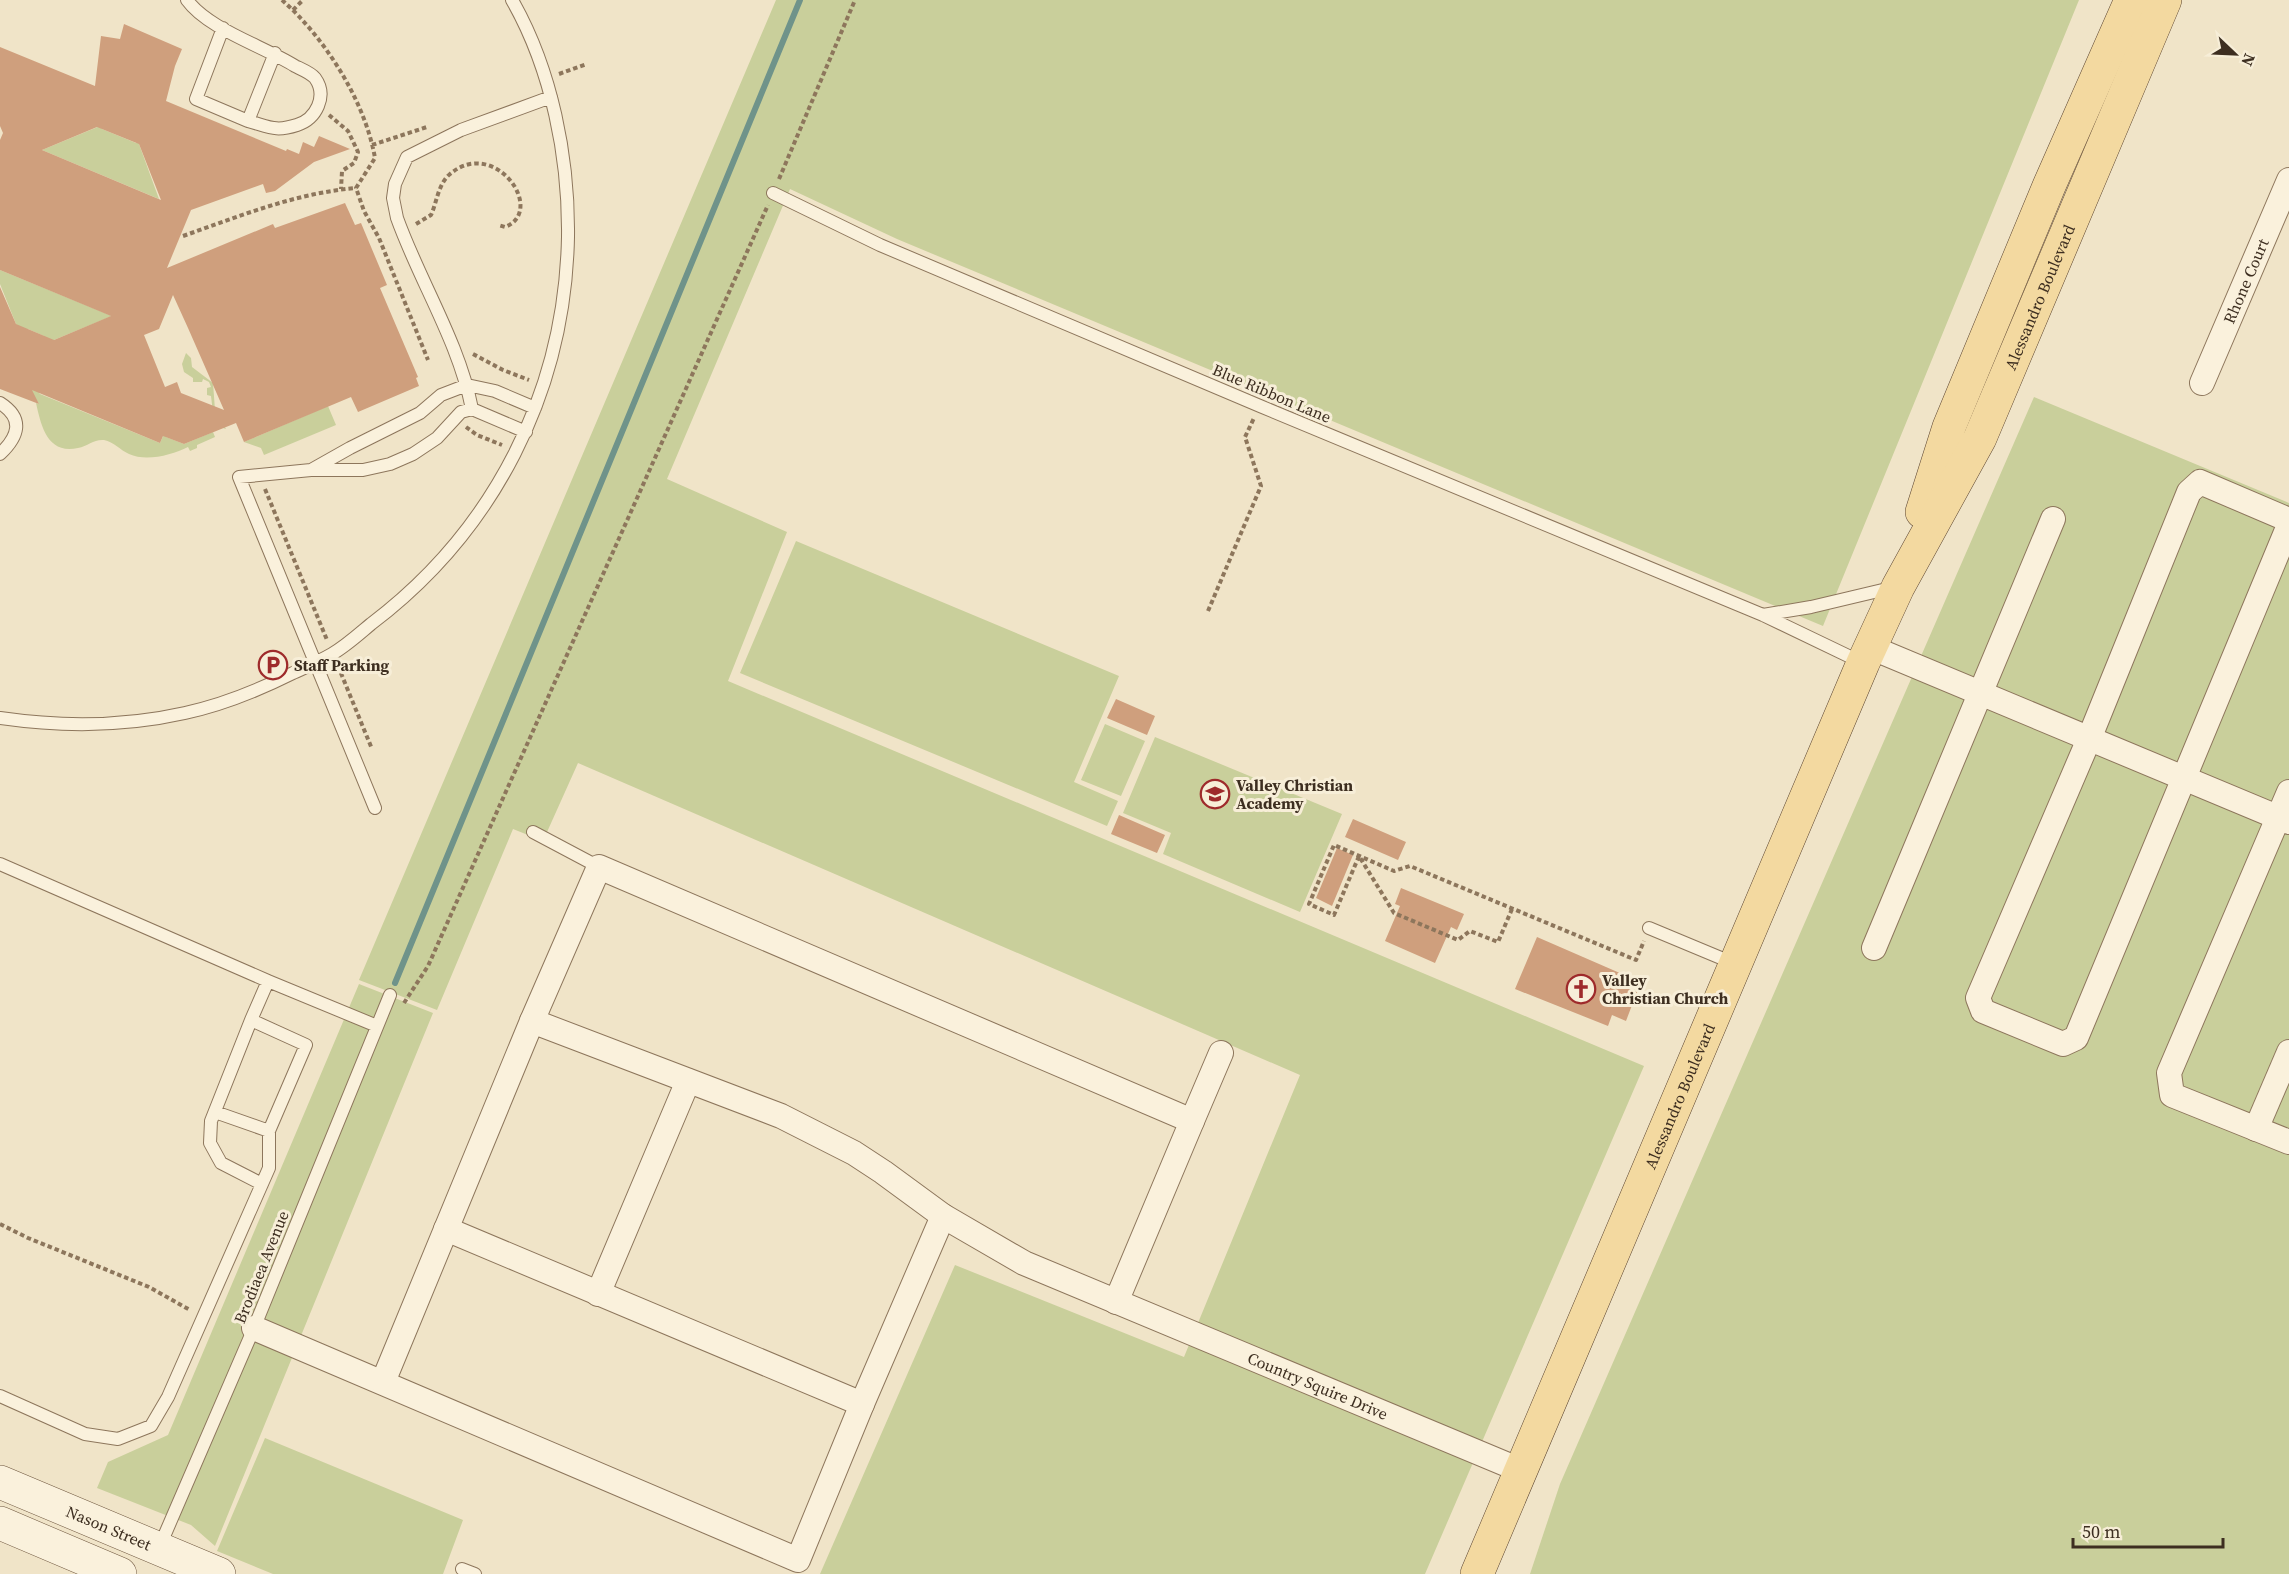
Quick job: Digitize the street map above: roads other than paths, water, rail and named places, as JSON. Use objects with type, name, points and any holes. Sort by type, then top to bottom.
[{"type":"main road","name":"Alessandro Boulevard","points":[[1898,587],[1949,428],[2049,186],[2131,0]]},
{"type":"main road","name":"Alessandro Boulevard","points":[[1478,1574],[1866,655],[1898,587],[1980,438],[2165,0]]},
{"type":"main road","name":"Nason Street","points":[[0,1482],[219,1574]]},
{"type":"main road","points":[[0,1505],[135,1561],[158,1550]]},
{"type":"main road","points":[[0,1523],[120,1574]]},
{"type":"street","name":"Rhone Court","points":[[2202,382],[2289,180]]},
{"type":"street","points":[[2289,520],[2200,482],[2189,492],[2089,739],[1978,998],[1983,1011],[2063,1044],[2076,1038],[2289,525]]},
{"type":"street","points":[[1874,948],[2053,519]]},
{"type":"street","points":[[1866,655],[1979,693],[2283,820]]},
{"type":"street","points":[[2289,792],[2283,820],[2169,1073],[2172,1095],[2289,1142]]},
{"type":"street","points":[[383,1382],[532,1021],[599,867],[1192,1121]]},
{"type":"street","name":"Country Squire Drive","points":[[532,1021],[781,1116],[854,1153],[942,1216],[1024,1263],[1520,1470]]},
{"type":"street","points":[[2256,1129],[2289,1052]]},
{"type":"street","points":[[1116,1302],[1221,1053]]},
{"type":"street","points":[[598,1294],[688,1081]]},
{"type":"street","points":[[254,1328],[383,1382],[795,1567],[942,1216]]},
{"type":"street","points":[[446,1229],[862,1404]]},
{"type":"lane","points":[[187,0],[196,13],[275,53],[314,77],[320,93],[318,109],[304,123],[280,130],[248,121],[196,99],[223,28]]},
{"type":"lane","points":[[0,718],[45,725],[94,725],[186,713],[232,699],[275,682],[333,653],[396,605],[437,567],[484,508],[526,432],[543,386],[554,353],[567,265],[567,179],[551,97],[512,0]]},
{"type":"lane","points":[[248,121],[275,53]]},
{"type":"lane","points":[[472,409],[468,385],[457,357],[401,230],[397,218],[394,184],[408,157],[461,130],[551,97]]},
{"type":"lane","name":"Blue Ribbon Lane","points":[[773,193],[880,245],[1260,406],[1763,615],[1866,655]]},
{"type":"lane","points":[[311,470],[420,414],[441,395],[468,385],[495,391],[535,408]]},
{"type":"lane","points":[[0,403],[12,412],[17,426],[13,441],[0,454]]},
{"type":"lane","points":[[375,808],[239,477],[311,470],[363,470],[390,464],[413,454],[437,438],[461,412],[472,409],[526,432]]},
{"type":"lane","points":[[1763,615],[1811,607],[1898,587]]},
{"type":"lane","points":[[533,832],[599,867]]},
{"type":"lane","points":[[0,864],[377,1026]]},
{"type":"lane","points":[[1649,928],[1734,964]]},
{"type":"lane","points":[[262,1184],[221,1163],[210,1143],[211,1121],[250,1020],[268,981]]},
{"type":"lane","name":"Brodiaea Avenue","points":[[158,1550],[254,1328],[390,995]]},
{"type":"lane","points":[[0,1396],[85,1434],[118,1439],[151,1426],[168,1397],[269,1168],[269,1131],[306,1045],[250,1020]]},
{"type":"lane","points":[[215,1112],[269,1131]]},
{"type":"lane","points":[[462,1569],[476,1574]]},
{"type":"waterway","points":[[395,983],[800,0]]},
{"type":"place","name":"Staff Parking","points":[[273,665]]},
{"type":"place","name":"Valley Christian Academy","points":[[1215,794]]},
{"type":"place","name":"Valley Christian Church","points":[[1581,989]]}]
